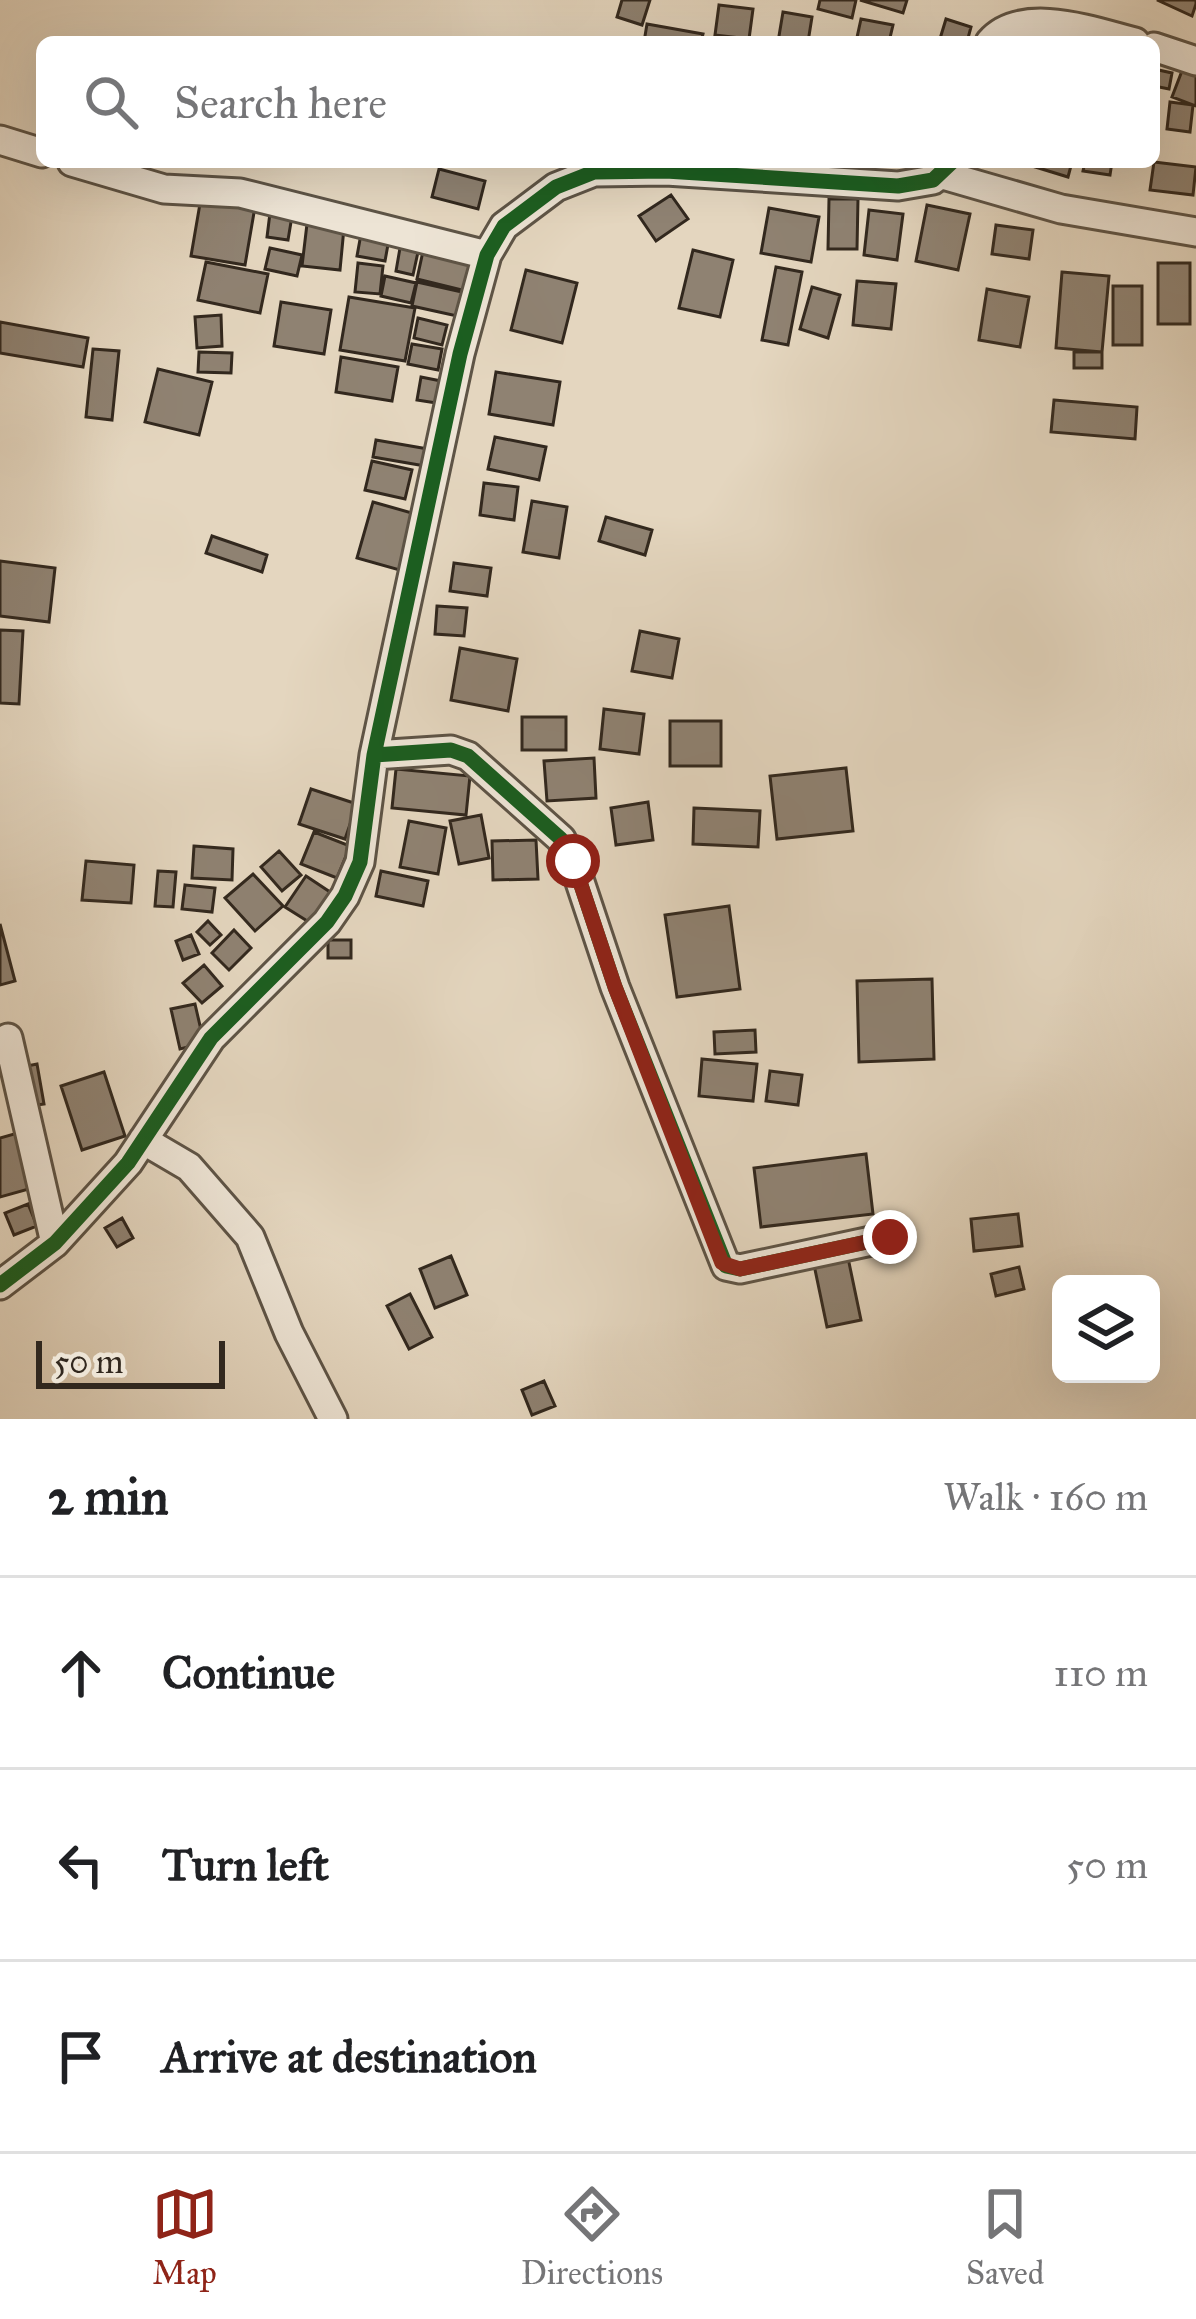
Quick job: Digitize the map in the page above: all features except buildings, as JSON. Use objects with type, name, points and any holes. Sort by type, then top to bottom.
[{"type":"street","points":[[995,36],[1031,25],[1098,36]]},
{"type":"street","points":[[1160,49],[1196,61]]},
{"type":"street","points":[[0,140],[36,151]]},
{"type":"street","points":[[92,168],[164,189],[240,193],[487,256]]},
{"type":"street","points":[[0,1286],[55,1243],[143,1140],[211,1038],[316,934],[345,896],[360,862],[374,755],[436,456],[487,256],[504,226],[556,187],[594,172],[666,171],[898,186],[948,169],[1061,209],[1196,232]]},
{"type":"street","points":[[374,755],[451,750],[468,755],[560,838],[726,1267],[740,1269],[890,1237]]},
{"type":"street","points":[[8,1038],[55,1243]]},
{"type":"street","points":[[143,1140],[189,1167],[250,1237],[289,1333],[333,1419]]},
{"type":"cycle path","points":[[0,1285],[55,1243],[128,1163],[211,1038],[327,922],[345,896],[360,862],[374,755],[460,354],[487,255],[504,226],[556,187],[594,172],[666,171],[898,186],[933,180],[946,168]]},
{"type":"cycle path","points":[[374,755],[451,750],[468,756],[561,839],[726,1266],[740,1269],[890,1237]]},
{"type":"route","points":[[573,861],[615,987],[722,1263],[740,1269],[890,1237]]}]
